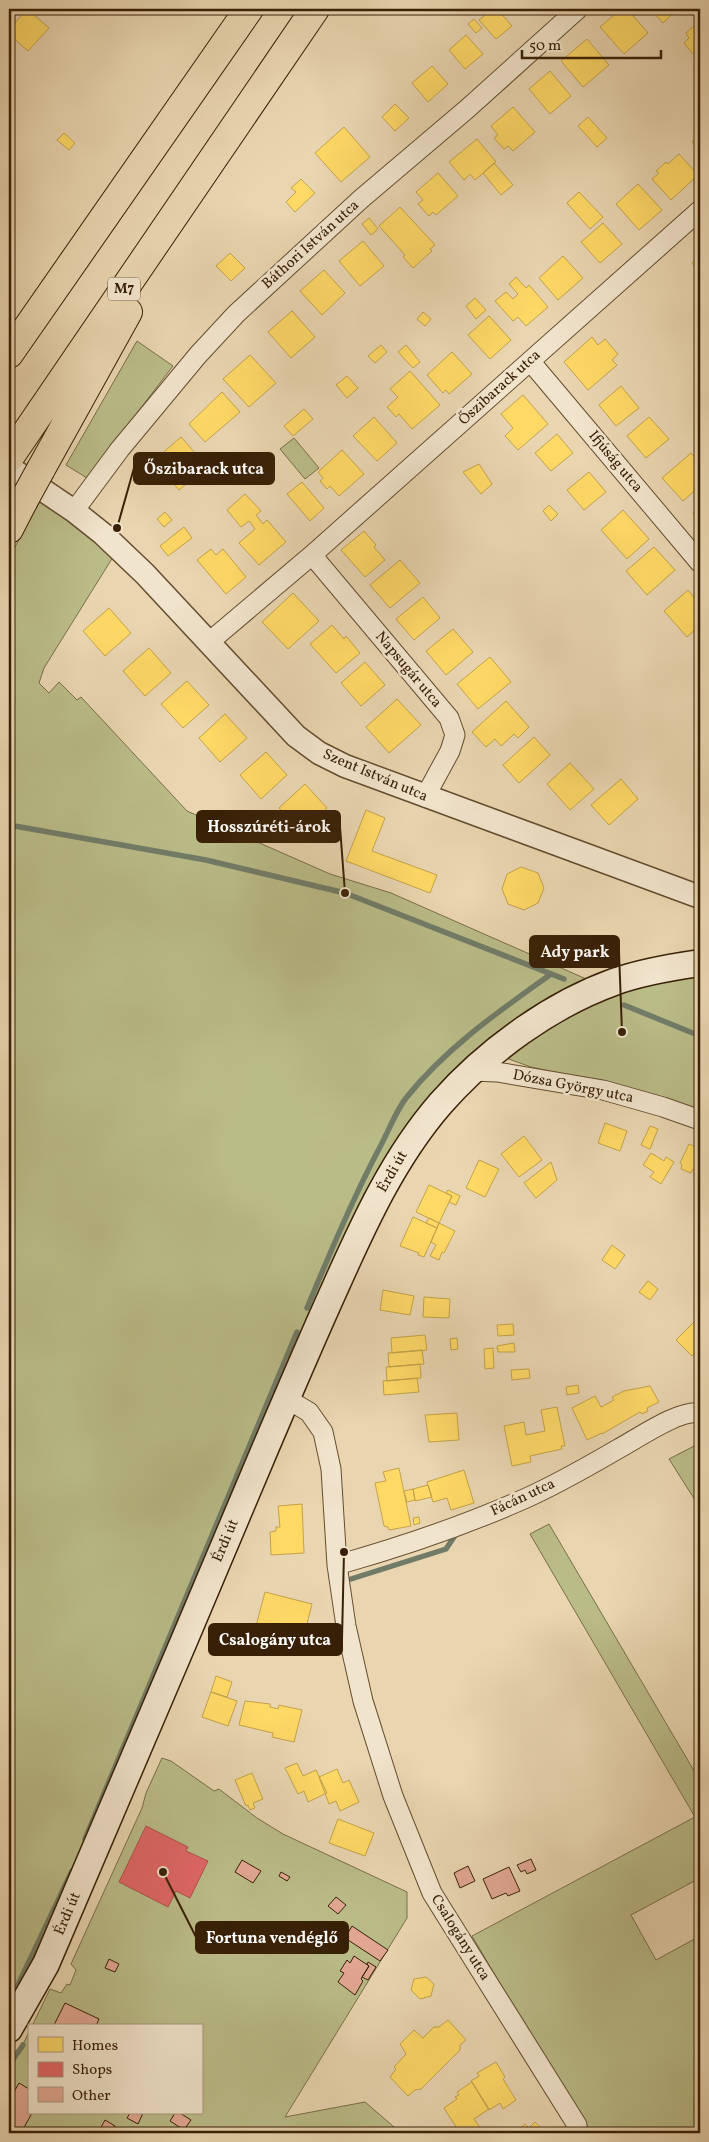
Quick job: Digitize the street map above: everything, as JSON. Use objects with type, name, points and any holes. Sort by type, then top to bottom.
[{"type":"highway","points":[[9,354],[249,9]]},
{"type":"highway","points":[[9,529],[38,488],[140,290],[166,247],[245,135],[308,18]]},
{"type":"highway","name":"M7","points":[[11,459],[308,18]]},
{"type":"main road","name":"Érdi út","points":[[9,2029],[46,1964],[359,1235],[384,1185],[412,1139],[441,1103],[472,1071],[502,1045],[538,1020],[574,1000],[614,982],[700,963]]},
{"type":"street","name":"Báthori István utca","points":[[74,511],[120,448],[198,355],[236,314],[361,199],[467,109],[578,9]]},
{"type":"street","name":"Őszibarack utca","points":[[208,643],[312,555],[700,210]]},
{"type":"street","name":"Ifjúság utca","points":[[530,361],[700,562]]},
{"type":"street","name":"Szent István utca","points":[[11,459],[38,488],[74,511],[103,534],[145,574],[296,736],[319,754],[425,797],[700,897]]},
{"type":"street","name":"Napsugár utca","points":[[312,555],[448,718],[455,735],[450,751],[425,797]]},
{"type":"street","name":"Dózsa György utca","points":[[472,1071],[497,1072],[603,1090],[700,1120]]},
{"type":"street","name":"Csalogány utca","points":[[287,1399],[309,1412],[323,1432],[331,1469],[337,1565],[346,1626],[364,1701],[393,1796],[432,1893],[577,2125]]},
{"type":"street","name":"Fácán utca","points":[[337,1565],[395,1549],[499,1510],[563,1480],[678,1416],[700,1413]]},
{"type":"green space","points":[[137,341],[173,366],[87,478],[66,465]]},
{"type":"green space","points":[[294,438],[319,468],[305,479],[280,449]]},
{"type":"green space","points":[[40,501],[87,534],[113,557],[44,668],[39,683],[49,693],[59,682],[77,700],[81,697],[187,811],[330,874],[391,893],[593,982],[424,1108],[79,1870],[9,2011],[9,558]]},
{"type":"green space","points":[[700,974],[700,1112],[605,1083],[531,1067],[506,1058],[539,1034],[593,1003],[651,983]]},
{"type":"green space","points":[[700,1443],[700,1508],[669,1459]]},
{"type":"green space","points":[[549,1524],[700,1781],[700,1878],[631,1915],[656,1960],[700,1936],[700,2133],[588,2133],[472,1936],[695,1817],[530,1534]]},
{"type":"green space","points":[[162,1758],[171,1761],[214,1791],[219,1789],[257,1818],[283,1834],[407,1892],[407,1918],[285,2117],[365,2102],[401,2133],[9,2133],[9,2073],[28,2034],[28,2114],[202,2114],[202,2024],[33,2024],[50,1989],[61,1993],[67,1984],[70,1985],[76,1970],[71,1964],[142,1808],[146,1793]]},
{"type":"building: Homes","points":[[27,9],[49,28],[28,51],[9,34],[9,30]]},
{"type":"building: Homes","points":[[493,9],[497,9],[512,26],[496,39],[479,20]]},
{"type":"building: Homes","points":[[621,9],[627,9],[648,33],[624,54],[600,27]]},
{"type":"building: Homes","points":[[650,9],[678,9],[663,23]]},
{"type":"building: Homes","points":[[474,19],[482,28],[476,33],[468,24]]},
{"type":"building: Homes","points":[[696,24],[700,29],[700,48],[693,54],[684,43],[689,38],[686,33]]},
{"type":"building: Homes","points":[[466,35],[483,54],[465,69],[449,50]]},
{"type":"building: Homes","points":[[587,39],[609,65],[583,87],[561,61]]},
{"type":"building: Homes","points":[[432,66],[448,84],[428,102],[412,83]]},
{"type":"building: Homes","points":[[550,71],[571,96],[550,114],[529,89]]},
{"type":"building: Homes","points":[[395,104],[409,118],[395,131],[382,117]]},
{"type":"building: Homes","points":[[513,107],[535,132],[513,151],[508,146],[504,149],[494,138],[498,135],[491,126]]},
{"type":"building: Homes","points":[[588,117],[607,138],[597,147],[578,126]]},
{"type":"building: Homes","points":[[344,127],[370,157],[341,182],[315,153]]},
{"type":"building: Homes","points":[[64,133],[75,143],[69,150],[57,140]]},
{"type":"building: Homes","points":[[700,135],[700,151],[692,142]]},
{"type":"building: Homes","points":[[477,139],[496,162],[475,180],[470,174],[464,180],[449,162]]},
{"type":"building: Homes","points":[[679,154],[698,175],[671,200],[652,179],[659,173],[656,171],[666,162],[668,164]]},
{"type":"building: Homes","points":[[494,163],[513,185],[501,195],[483,173]]},
{"type":"building: Homes","points":[[438,173],[458,196],[436,215],[433,212],[429,216],[418,204],[423,200],[416,192]]},
{"type":"building: Homes","points":[[301,179],[315,193],[295,212],[286,202],[296,192],[291,188]]},
{"type":"building: Homes","points":[[638,184],[662,210],[639,230],[616,204]]},
{"type":"building: Homes","points":[[579,192],[603,217],[590,229],[567,203]]},
{"type":"building: Homes","points":[[400,207],[435,245],[430,249],[432,251],[413,268],[403,257],[405,255],[379,226]]},
{"type":"building: Homes","points":[[369,218],[378,229],[371,235],[362,224]]},
{"type":"building: Homes","points":[[603,223],[622,244],[600,263],[581,242]]},
{"type":"building: Homes","points":[[363,241],[384,266],[360,286],[339,261]]},
{"type":"building: Homes","points":[[700,250],[700,273],[692,263],[697,258],[694,255]]},
{"type":"building: Homes","points":[[230,253],[245,268],[231,281],[216,266]]},
{"type":"building: Homes","points":[[563,256],[583,278],[558,300],[539,278]]},
{"type":"building: Homes","points":[[324,270],[345,293],[322,315],[300,291]]},
{"type":"building: Homes","points":[[516,277],[526,288],[529,285],[548,307],[526,326],[518,317],[513,321],[495,301],[506,292],[513,299],[518,294],[509,284]]},
{"type":"building: Homes","points":[[475,298],[486,310],[476,319],[466,306]]},
{"type":"building: Homes","points":[[292,311],[315,337],[291,358],[268,332]]},
{"type":"building: Homes","points":[[423,312],[431,319],[425,326],[417,319]]},
{"type":"building: Homes","points":[[489,316],[511,340],[490,359],[468,335]]},
{"type":"building: Homes","points":[[592,337],[598,345],[605,339],[618,354],[612,360],[617,365],[588,390],[564,362]]},
{"type":"building: Homes","points":[[381,345],[387,352],[375,363],[368,356]]},
{"type":"building: Homes","points":[[406,345],[420,362],[413,368],[398,352]]},
{"type":"building: Homes","points":[[452,352],[472,374],[449,394],[446,390],[443,393],[427,375]]},
{"type":"building: Homes","points":[[250,355],[276,383],[249,407],[223,379]]},
{"type":"building: Homes","points":[[410,371],[440,405],[412,429],[399,414],[396,417],[387,407],[398,397],[390,389]]},
{"type":"building: Homes","points":[[347,376],[358,388],[347,398],[336,385]]},
{"type":"building: Homes","points":[[621,386],[639,408],[616,426],[599,405]]},
{"type":"building: Homes","points":[[222,392],[240,412],[205,442],[189,424]]},
{"type":"building: Homes","points":[[523,395],[548,424],[518,450],[505,436],[513,428],[501,414]]},
{"type":"building: Homes","points":[[304,409],[313,419],[293,436],[284,426]]},
{"type":"building: Homes","points":[[374,417],[397,443],[377,461],[353,436]]},
{"type":"building: Homes","points":[[649,417],[669,439],[646,458],[627,436]]},
{"type":"building: Homes","points":[[557,434],[573,453],[551,471],[535,453]]},
{"type":"building: Homes","points":[[181,437],[202,461],[194,468],[199,473],[179,490],[163,472],[168,467],[158,457]]},
{"type":"building: Homes","points":[[342,450],[364,474],[339,496],[330,486],[327,489],[320,481],[323,478],[318,472]]},
{"type":"building: Homes","points":[[691,453],[700,464],[700,477],[696,481],[700,486],[683,501],[662,478]]},
{"type":"building: Homes","points":[[479,464],[492,484],[481,494],[463,472]]},
{"type":"building: Homes","points":[[589,472],[606,492],[584,510],[567,490]]},
{"type":"building: Homes","points":[[302,482],[324,508],[310,521],[287,494]]},
{"type":"building: Homes","points":[[245,494],[261,511],[256,515],[263,524],[267,520],[286,542],[259,565],[239,543],[255,529],[249,521],[241,527],[227,510]]},
{"type":"building: Homes","points":[[549,505],[558,514],[551,521],[543,511]]},
{"type":"building: Homes","points":[[700,507],[700,521],[693,513]]},
{"type":"building: Homes","points":[[623,510],[649,539],[627,559],[601,530]]},
{"type":"building: Homes","points":[[165,512],[172,520],[164,527],[157,519]]},
{"type":"building: Homes","points":[[184,527],[192,538],[168,556],[160,546]]},
{"type":"building: Homes","points":[[364,531],[376,545],[374,547],[385,560],[365,577],[341,550]]},
{"type":"building: Homes","points":[[654,547],[675,570],[647,595],[626,571]]},
{"type":"building: Homes","points":[[211,549],[216,555],[223,549],[246,577],[226,594],[197,560]]},
{"type":"building: Homes","points":[[400,560],[420,583],[390,608],[370,585]]},
{"type":"building: Homes","points":[[688,590],[700,605],[700,625],[687,637],[664,611]]},
{"type":"building: Homes","points":[[293,593],[319,621],[288,649],[262,622]]},
{"type":"building: Homes","points":[[423,597],[440,618],[414,640],[396,619]]},
{"type":"building: Homes","points":[[109,608],[131,633],[105,656],[83,631]]},
{"type":"building: Homes","points":[[332,625],[344,639],[346,636],[360,653],[336,673],[310,644]]},
{"type":"building: Homes","points":[[453,629],[473,652],[446,675],[426,651]]},
{"type":"building: Homes","points":[[149,648],[171,673],[145,696],[123,671]]},
{"type":"building: Homes","points":[[490,657],[511,682],[478,709],[457,684]]},
{"type":"building: Homes","points":[[365,662],[385,685],[361,706],[341,683]]},
{"type":"building: Homes","points":[[187,681],[209,705],[183,728],[161,704]]},
{"type":"building: Homes","points":[[397,699],[421,725],[389,753],[366,727]]},
{"type":"building: Homes","points":[[506,701],[529,727],[518,738],[514,734],[501,746],[495,739],[486,747],[472,732]]},
{"type":"building: Homes","points":[[225,714],[247,738],[220,762],[199,738]]},
{"type":"building: Homes","points":[[534,737],[550,755],[519,783],[503,765]]},
{"type":"building: Homes","points":[[266,752],[287,775],[261,799],[240,775]]},
{"type":"building: Homes","points":[[570,763],[594,789],[570,810],[547,784]]},
{"type":"building: Homes","points":[[621,779],[638,799],[609,825],[591,805]]},
{"type":"building: Homes","points":[[305,784],[327,808],[301,832],[279,808]]},
{"type":"building: Homes","points":[[366,810],[385,818],[372,851],[437,875],[430,893],[346,861]]},
{"type":"building: Homes","points":[[521,867],[538,873],[544,888],[538,903],[524,910],[508,904],[502,889],[507,874]]},
{"type":"building: Homes","points":[[605,1123],[627,1131],[620,1151],[598,1143]]},
{"type":"building: Homes","points":[[650,1126],[658,1129],[650,1149],[641,1145]]},
{"type":"building: Homes","points":[[524,1136],[542,1160],[519,1177],[501,1154]]},
{"type":"building: Homes","points":[[689,1144],[700,1149],[700,1173],[693,1169],[691,1173],[681,1169],[682,1165],[680,1163]]},
{"type":"building: Homes","points":[[651,1153],[664,1161],[666,1157],[674,1162],[661,1184],[650,1177],[654,1172],[643,1165]]},
{"type":"building: Homes","points":[[479,1160],[499,1169],[485,1197],[466,1188]]},
{"type":"building: Homes","points":[[551,1162],[557,1180],[536,1198],[524,1183]]},
{"type":"building: Homes","points":[[429,1185],[452,1196],[439,1223],[416,1212]]},
{"type":"building: Homes","points":[[448,1190],[460,1196],[456,1205],[449,1202],[452,1196],[446,1193]]},
{"type":"building: Homes","points":[[413,1217],[437,1228],[424,1257],[418,1255],[419,1253],[400,1246]]},
{"type":"building: Homes","points":[[429,1218],[439,1223],[437,1228],[426,1223]]},
{"type":"building: Homes","points":[[439,1223],[455,1231],[439,1260],[430,1256],[436,1245],[431,1242]]},
{"type":"building: Homes","points":[[612,1245],[625,1255],[615,1269],[602,1260]]},
{"type":"building: Homes","points":[[648,1281],[658,1289],[650,1300],[639,1292]]},
{"type":"building: Homes","points":[[383,1290],[414,1296],[410,1315],[380,1310]]},
{"type":"building: Homes","points":[[424,1297],[450,1299],[449,1318],[423,1317]]},
{"type":"building: Homes","points":[[699,1317],[700,1347],[692,1356],[676,1340]]},
{"type":"building: Homes","points":[[513,1324],[514,1335],[498,1336],[497,1325]]},
{"type":"building: Homes","points":[[425,1335],[427,1350],[392,1353],[391,1338]]},
{"type":"building: Homes","points":[[457,1338],[458,1349],[451,1350],[450,1339]]},
{"type":"building: Homes","points":[[514,1343],[515,1352],[498,1352],[497,1346]]},
{"type":"building: Homes","points":[[493,1348],[494,1368],[485,1369],[484,1349]]},
{"type":"building: Homes","points":[[422,1350],[424,1364],[389,1367],[388,1353]]},
{"type":"building: Homes","points":[[420,1364],[421,1378],[387,1381],[386,1367]]},
{"type":"building: Homes","points":[[529,1369],[530,1378],[512,1380],[511,1370]]},
{"type":"building: Homes","points":[[417,1378],[419,1392],[384,1395],[383,1381]]},
{"type":"building: Homes","points":[[578,1385],[579,1393],[567,1395],[566,1387]]},
{"type":"building: Homes","points":[[650,1386],[659,1402],[647,1408],[648,1411],[642,1414],[640,1412],[602,1434],[587,1440],[572,1408],[595,1396],[601,1407],[614,1400],[612,1397],[624,1391]]},
{"type":"building: Homes","points":[[557,1407],[565,1446],[561,1446],[562,1449],[530,1456],[531,1462],[512,1466],[504,1426],[524,1422],[526,1435],[545,1431],[541,1410]]},
{"type":"building: Homes","points":[[457,1413],[459,1440],[429,1442],[425,1415]]},
{"type":"building: Homes","points":[[399,1468],[411,1526],[389,1530],[388,1527],[384,1526],[375,1483],[386,1481],[383,1472]]},
{"type":"building: Homes","points":[[464,1470],[474,1503],[451,1510],[447,1498],[433,1502],[427,1482]]},
{"type":"building: Homes","points":[[428,1485],[432,1497],[415,1501],[413,1489]]},
{"type":"building: Homes","points":[[413,1489],[415,1500],[407,1502],[404,1491]]},
{"type":"building: Homes","points":[[302,1504],[304,1553],[271,1555],[270,1532],[276,1531],[276,1527],[280,1527],[278,1506]]},
{"type":"building: Homes","points":[[419,1517],[420,1523],[414,1525],[413,1518]]},
{"type":"building: Homes","points":[[265,1592],[312,1604],[303,1639],[256,1626]]},
{"type":"building: Homes","points":[[216,1676],[232,1682],[227,1697],[211,1692]]},
{"type":"building: Homes","points":[[211,1692],[237,1701],[228,1726],[202,1717]]},
{"type":"building: Homes","points":[[245,1701],[270,1704],[270,1707],[278,1709],[279,1705],[302,1710],[294,1742],[272,1737],[273,1733],[239,1725]]},
{"type":"building: Homes","points":[[297,1763],[303,1776],[316,1770],[327,1793],[308,1802],[304,1791],[298,1794],[285,1768]]},
{"type":"building: Homes","points":[[337,1769],[343,1783],[349,1780],[359,1802],[340,1811],[336,1801],[329,1804],[319,1777]]},
{"type":"building: Homes","points":[[252,1773],[263,1799],[253,1803],[255,1808],[250,1810],[248,1805],[246,1806],[235,1780]]},
{"type":"building: Homes","points":[[338,1819],[374,1833],[365,1856],[329,1843]]},
{"type":"building: Homes","points":[[426,1977],[434,1984],[431,1996],[420,1999],[411,1990],[414,1979]]},
{"type":"building: Homes","points":[[448,2020],[466,2040],[460,2045],[460,2050],[421,2089],[415,2090],[408,2096],[390,2077],[396,2069],[394,2067],[406,2054],[400,2044],[414,2030],[423,2038],[434,2027],[439,2027]]},
{"type":"building: Homes","points":[[496,2062],[505,2077],[503,2079],[516,2100],[503,2109],[500,2103],[489,2110],[471,2081],[479,2076],[477,2073]]},
{"type":"building: Homes","points":[[472,2082],[489,2109],[474,2119],[481,2129],[473,2133],[460,2133],[444,2108],[457,2099],[455,2097],[459,2095],[457,2092]]},
{"type":"building: Homes","points":[[535,2122],[546,2133],[516,2133],[525,2124],[529,2128]]},
{"type":"building: Shops","points":[[146,1826],[188,1847],[186,1851],[208,1861],[190,1898],[176,1891],[168,1907],[119,1882]]},
{"type":"building: Other","points":[[531,1859],[536,1870],[527,1874],[525,1870],[521,1872],[517,1865]]},
{"type":"building: Other","points":[[242,1860],[261,1871],[253,1883],[235,1872]]},
{"type":"building: Other","points":[[468,1866],[475,1881],[460,1888],[454,1873]]},
{"type":"building: Other","points":[[509,1867],[520,1891],[508,1896],[506,1893],[492,1899],[483,1879]]},
{"type":"building: Other","points":[[281,1872],[290,1877],[287,1881],[279,1876]]},
{"type":"building: Other","points":[[336,1897],[346,1905],[338,1914],[328,1906]]},
{"type":"building: Other","points":[[352,1926],[388,1950],[380,1961],[345,1938]]},
{"type":"building: Other","points":[[354,1956],[369,1966],[361,1979],[363,1981],[355,1995],[338,1982],[344,1973],[340,1971],[347,1960],[350,1963]]},
{"type":"building: Other","points":[[109,1959],[119,1964],[115,1972],[105,1968]]},
{"type":"building: Other","points":[[368,1962],[376,1967],[368,1980],[362,1977],[369,1966]]},
{"type":"building: Other","points":[[65,2003],[99,2019],[97,2024],[54,2024]]},
{"type":"building: Other","points":[[19,2083],[28,2088],[28,2114],[31,2114],[21,2133],[9,2133],[9,2101]]},
{"type":"building: Other","points":[[129,2114],[143,2114],[138,2124],[127,2118]]},
{"type":"building: Other","points":[[174,2114],[182,2114],[191,2120],[184,2130],[170,2121]]},
{"type":"building: Other","points":[[105,2120],[115,2126],[111,2133],[98,2133]]},
{"type":"waterway","points":[[9,825],[206,860],[345,893],[564,979]]},
{"type":"waterway","points":[[307,1308],[361,1185],[402,1103],[438,1063],[474,1031],[551,974]]},
{"type":"waterway","points":[[624,1005],[700,1036]]},
{"type":"waterway","points":[[85,1839],[297,1332]]},
{"type":"waterway","points":[[351,1579],[446,1549],[456,1534]]},
{"type":"waterway","points":[[9,1999],[16,1989],[72,1871]]},
{"type":"waterway","points":[[9,2065],[23,2045]]},
{"type":"place","name":"Őszibarack utca","points":[[117,528]]},
{"type":"place","name":"Hosszúréti-árok","points":[[345,893]]},
{"type":"place","name":"Ady park","points":[[622,1032]]},
{"type":"place","name":"Csalogány utca","points":[[344,1552]]},
{"type":"place","name":"Fortuna vendéglő","points":[[163,1872]]}]
